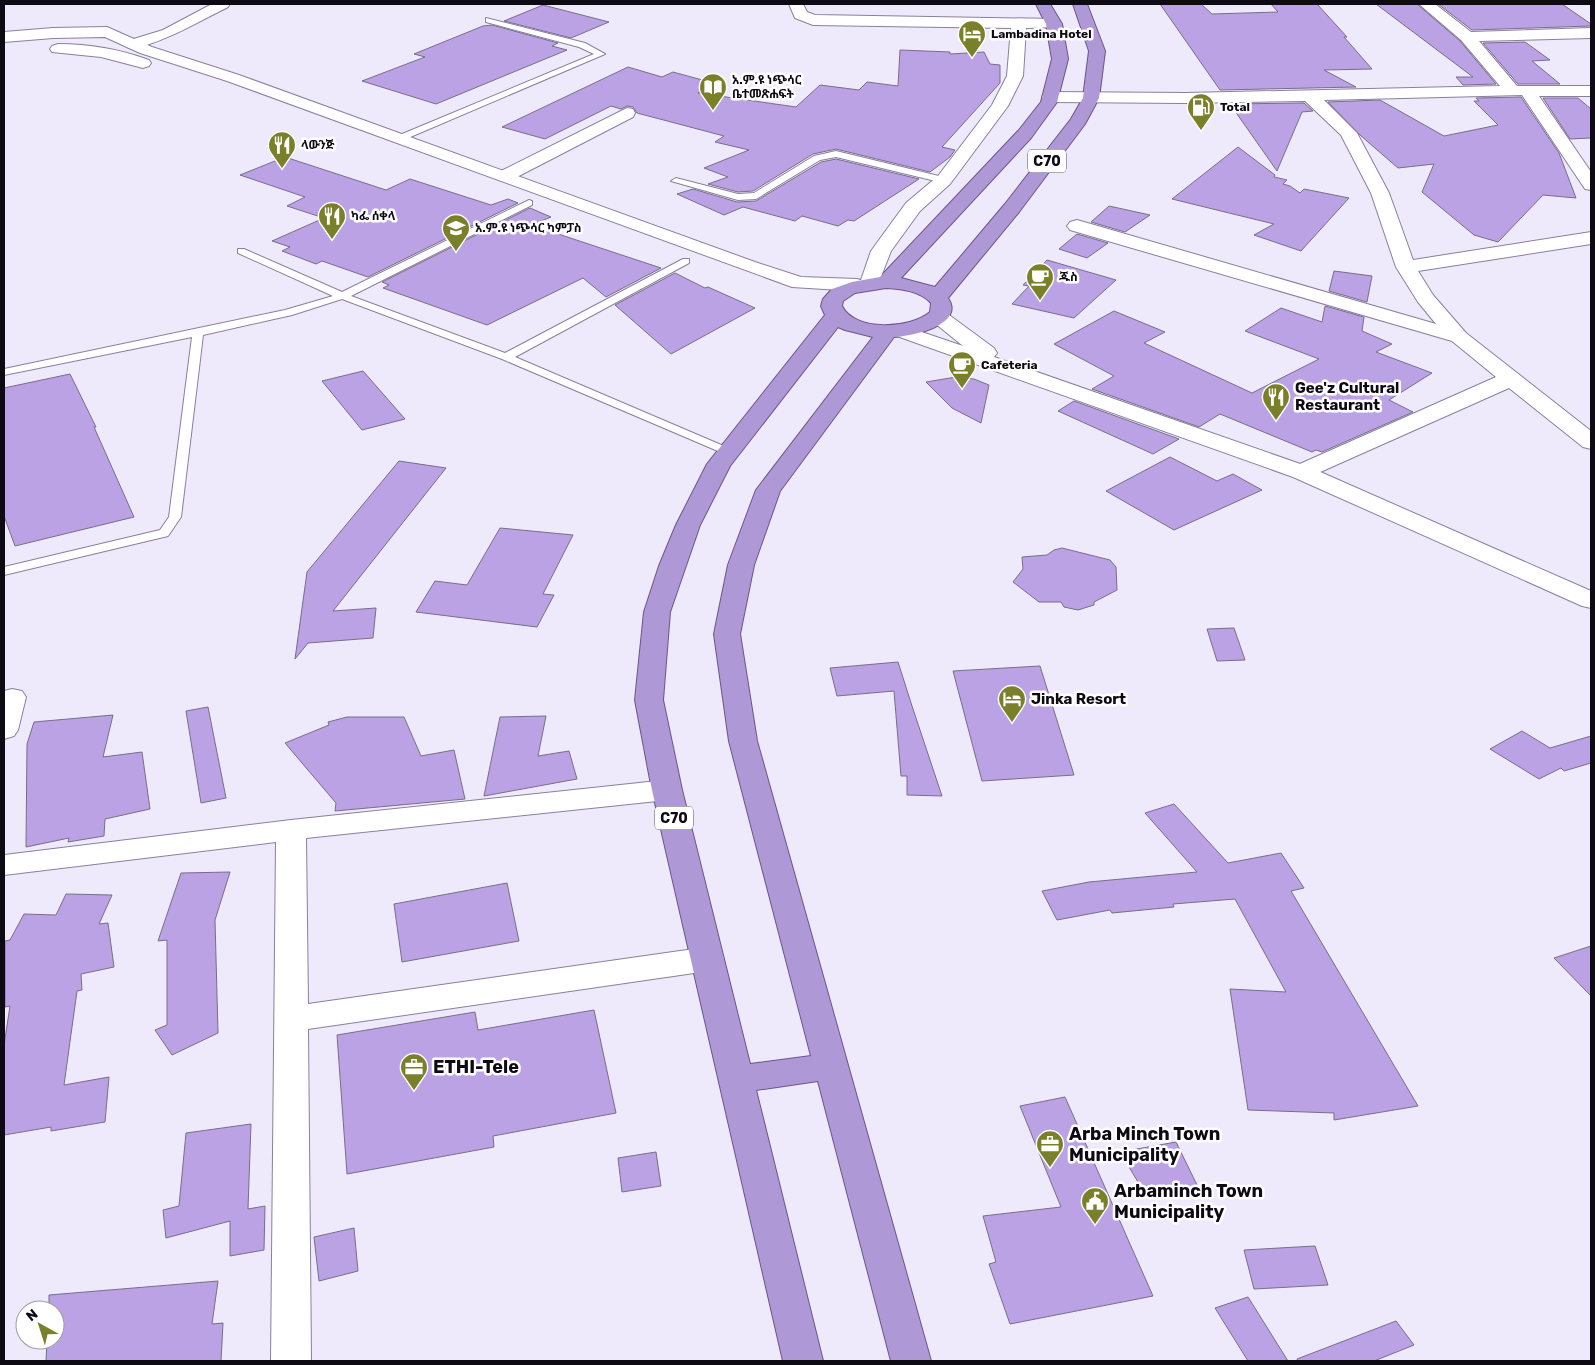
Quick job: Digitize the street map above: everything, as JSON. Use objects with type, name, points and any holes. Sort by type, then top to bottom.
[{"type":"highway","name":"C70","points":[[803,1361],[667,790],[649,700],[657,612],[688,525],[719,464],[846,289],[871,284],[1025,134],[1049,102],[1060,59],[1054,24],[1043,4]]},
{"type":"highway","name":"C70","points":[[834,307],[844,321],[856,327],[894,331],[916,328],[929,323],[938,307],[1079,120],[1091,98],[1098,51],[1080,4]]},
{"type":"highway","points":[[871,284],[917,286],[929,291],[938,307]]},
{"type":"highway","points":[[894,331],[768,490],[741,565],[727,634],[743,741],[911,1361]]},
{"type":"highway","points":[[736,1079],[831,1066]]},
{"type":"street","points":[[133,44],[168,33],[178,26],[223,4]]},
{"type":"street","points":[[780,4],[796,6],[800,16],[814,20],[1054,24]]},
{"type":"street","points":[[1426,4],[1467,37],[1519,90],[1591,185]]},
{"type":"street","points":[[176,10],[178,26]]},
{"type":"street","points":[[4,37],[53,33],[107,32],[146,50],[233,78],[286,99],[799,283],[871,284],[881,250],[913,207],[944,180],[1000,106],[1015,76],[1019,24]]},
{"type":"street","points":[[1467,37],[1591,33]]},
{"type":"street","points":[[4,51],[61,48],[100,52],[128,57],[192,81]]},
{"type":"street","points":[[1050,97],[1311,97],[1519,90],[1591,91]]},
{"type":"street","points":[[1311,97],[1348,133],[1380,193],[1406,267],[1426,298],[1459,337],[1591,442]]},
{"type":"street","points":[[266,108],[736,280]]},
{"type":"street","points":[[505,176],[627,113]]},
{"type":"street","points":[[1077,226],[1459,337]]},
{"type":"street","points":[[1406,267],[1591,238]]},
{"type":"street","points":[[761,288],[834,307]]},
{"type":"street","points":[[938,307],[1007,369]]},
{"type":"street","points":[[894,331],[1301,472],[1591,600]]},
{"type":"street","points":[[1301,472],[1510,379]]},
{"type":"street","points":[[4,730],[12,697]]},
{"type":"street","points":[[4,866],[291,830],[667,790]]},
{"type":"street","points":[[290,1361],[291,830]]},
{"type":"street","points":[[290,1019],[708,959]]},
{"type":"lane","points":[[398,139],[601,54],[582,45],[489,20]]},
{"type":"lane","points":[[676,181],[738,197],[756,196],[817,158],[836,154],[944,180]]},
{"type":"lane","points":[[4,372],[198,334],[288,313],[342,296],[529,203]]},
{"type":"lane","points":[[241,251],[342,296],[506,357],[729,452]]},
{"type":"lane","points":[[506,357],[686,261]]},
{"type":"lane","points":[[4,571],[164,533],[175,517],[198,334]]},
{"type":"building","points":[[1160,4],[1201,4],[1212,14],[1278,12],[1271,4],[1317,4],[1347,37],[1344,37],[1372,69],[1324,70],[1356,87],[1220,90]]},
{"type":"building","points":[[1376,4],[1417,4],[1460,41],[1496,84],[1463,85],[1456,77],[1473,77]]},
{"type":"building","points":[[1438,4],[1562,4],[1591,24],[1591,26],[1472,30]]},
{"type":"building","points":[[543,5],[609,22],[571,38],[504,21]]},
{"type":"building","points":[[492,25],[558,43],[552,46],[567,50],[436,104],[362,81],[425,57],[414,54],[483,26]]},
{"type":"building","points":[[1525,42],[1550,60],[1532,61],[1560,84],[1518,84],[1483,43]]},
{"type":"building","points":[[900,50],[950,52],[950,54],[984,52],[990,64],[1000,65],[1000,83],[942,147],[955,150],[950,157],[930,172],[836,149],[813,154],[753,191],[738,192],[708,184],[728,177],[704,168],[749,150],[715,142],[724,136],[637,113],[633,107],[627,106],[621,109],[611,106],[545,139],[502,127],[628,67],[662,77],[673,72],[717,84],[698,93],[796,107],[820,85],[859,90],[867,82],[898,86]]},
{"type":"building","points":[[1521,97],[1559,153],[1576,198],[1543,195],[1498,242],[1474,235],[1422,192],[1434,164],[1398,168],[1360,135],[1328,102],[1380,100],[1444,136],[1498,125],[1474,101],[1479,101],[1476,98]]},
{"type":"building","points":[[1543,98],[1578,98],[1591,109],[1591,138],[1570,139]]},
{"type":"building","points":[[1304,103],[1313,111],[1302,112],[1277,171],[1230,104]]},
{"type":"building","points":[[1238,147],[1275,175],[1274,177],[1287,180],[1283,184],[1290,186],[1300,193],[1304,189],[1349,198],[1301,251],[1254,235],[1274,224],[1172,199]]},
{"type":"building","points":[[285,157],[386,190],[410,179],[491,205],[508,199],[518,203],[368,277],[322,261],[316,264],[282,251],[290,247],[272,241],[324,218],[287,206],[305,197],[240,175]]},
{"type":"building","points":[[836,159],[919,179],[854,221],[848,220],[838,226],[802,216],[795,221],[743,207],[724,215],[677,194],[693,189],[737,202],[756,201],[821,162]]},
{"type":"building","points":[[1109,206],[1150,215],[1125,232],[1091,222]]},
{"type":"building","points":[[530,208],[551,217],[531,225],[661,268],[606,297],[583,278],[487,325],[383,288],[389,285],[382,282]]},
{"type":"building","points":[[1077,234],[1108,243],[1087,258],[1059,249]]},
{"type":"building","points":[[1047,260],[1116,280],[1074,318],[1012,304],[1029,286],[1023,285]]},
{"type":"building","points":[[1334,271],[1372,276],[1367,302],[1329,291]]},
{"type":"building","points":[[675,273],[705,288],[708,287],[755,308],[671,354],[615,305]]},
{"type":"building","points":[[1325,306],[1364,317],[1362,331],[1392,344],[1376,352],[1432,373],[1389,400],[1413,412],[1322,452],[1316,450],[1312,452],[1220,414],[1199,427],[1092,389],[1114,376],[1054,344],[1114,311],[1165,332],[1144,343],[1252,393],[1319,359],[1245,331],[1281,308],[1322,322]]},
{"type":"building","points":[[363,371],[405,419],[362,430],[322,381]]},
{"type":"building","points":[[70,374],[96,427],[94,427],[134,517],[15,546],[4,516],[4,388]]},
{"type":"building","points":[[956,377],[974,379],[989,385],[981,423],[952,408],[926,382]]},
{"type":"building","points":[[1074,401],[1179,439],[1153,454],[1058,411]]},
{"type":"building","points":[[1170,457],[1217,481],[1233,474],[1262,490],[1174,530],[1106,491]]},
{"type":"building","points":[[399,461],[446,468],[333,611],[376,608],[373,638],[308,643],[295,659],[307,572]]},
{"type":"building","points":[[500,528],[573,535],[543,594],[554,595],[537,627],[416,612],[435,581],[467,585]]},
{"type":"building","points":[[1062,548],[1110,560],[1116,567],[1117,590],[1094,602],[1094,605],[1078,610],[1064,607],[1061,602],[1039,602],[1013,582],[1023,569],[1022,557],[1047,555],[1054,550]]},
{"type":"building","points":[[1234,628],[1245,660],[1217,661],[1207,629]]},
{"type":"building","points":[[898,662],[942,796],[907,795],[907,776],[901,776],[894,691],[837,696],[830,668]]},
{"type":"building","name":"Jinka Resort","points":[[1040,666],[1074,775],[982,781],[953,671]]},
{"type":"building","points":[[208,707],[226,798],[201,803],[186,711]]},
{"type":"building","points":[[113,715],[103,757],[142,752],[150,809],[105,819],[104,836],[68,842],[69,838],[26,847],[27,744],[34,722]]},
{"type":"building","points":[[546,716],[538,756],[569,751],[577,779],[484,796],[500,717]]},
{"type":"building","points":[[347,717],[404,717],[421,756],[454,750],[465,799],[335,811],[336,803],[285,743],[329,725],[328,722]]},
{"type":"building","points":[[1522,731],[1550,748],[1591,736],[1591,763],[1564,771],[1561,768],[1539,779],[1490,749]]},
{"type":"building","points":[[1174,804],[1228,863],[1281,853],[1304,888],[1291,891],[1418,1106],[1334,1120],[1334,1113],[1248,1110],[1230,989],[1286,992],[1235,899],[1173,904],[1174,907],[1112,913],[1110,910],[1057,920],[1042,891],[1089,882],[1197,872],[1145,813]]},
{"type":"building","points":[[230,872],[215,920],[218,1033],[172,1055],[155,1030],[167,1025],[167,940],[158,941],[181,873]]},
{"type":"building","points":[[507,883],[519,941],[402,962],[394,904]]},
{"type":"building","points":[[66,894],[112,895],[99,924],[108,923],[114,967],[81,974],[82,990],[77,991],[64,1085],[109,1077],[105,1122],[51,1131],[51,1127],[4,1135],[4,1045],[10,1006],[5,1007],[5,941],[10,940],[24,914],[56,915]]},
{"type":"building","points":[[1591,946],[1591,996],[1554,958]]},
{"type":"building","name":"ETHI-Tele","points":[[594,1010],[616,1113],[493,1136],[494,1147],[347,1174],[337,1035],[475,1012],[478,1030]]},
{"type":"building","name":"Arbaminch Town Municipality","points":[[1065,1097],[1153,1296],[1010,1324],[989,1264],[996,1262],[983,1216],[1061,1207],[1020,1106]]},
{"type":"building","points":[[251,1124],[248,1209],[265,1206],[264,1250],[230,1256],[230,1221],[166,1238],[163,1210],[179,1206],[186,1133]]},
{"type":"building","points":[[1176,1142],[1198,1187],[1147,1197],[1120,1152]]},
{"type":"building","points":[[656,1152],[661,1186],[622,1192],[618,1158]]},
{"type":"building","points":[[354,1228],[358,1271],[319,1281],[314,1237]]},
{"type":"building","points":[[1315,1246],[1328,1285],[1254,1289],[1244,1250]]},
{"type":"building","points":[[218,1281],[212,1324],[223,1323],[221,1361],[46,1361],[47,1350],[65,1350],[65,1300],[49,1300],[49,1295]]},
{"type":"building","points":[[1248,1297],[1288,1361],[1248,1361],[1215,1308]]},
{"type":"building","points":[[1396,1321],[1414,1345],[1374,1361],[1298,1361],[1297,1359]]},
{"type":"place","name":"Lambadina Hotel","points":[[972,58]]},
{"type":"place","name":"አ.ም.ዩ ነጭሳር ቤተመጽሐፍት","points":[[713,111]]},
{"type":"place","name":"Total","points":[[1201,131]]},
{"type":"place","name":"ላውንጅ","points":[[282,169]]},
{"type":"place","name":"ካፌ ሰቀላ","points":[[332,240]]},
{"type":"place","name":"አ.ም.ዩ ነጭሳር ካምፓስ","points":[[456,252]]},
{"type":"place","name":"ጁስ","points":[[1040,301]]},
{"type":"place","name":"Cafeteria","points":[[962,389]]},
{"type":"place","name":"Gee'z Cultural Restaurant","points":[[1276,421]]},
{"type":"place","name":"Jinka Resort","points":[[1012,723]]},
{"type":"place","name":"ETHI-Tele","points":[[414,1091]]},
{"type":"place","name":"Arba Minch Town Municipality","points":[[1050,1168]]},
{"type":"place","name":"Arbaminch Town Municipality","points":[[1095,1225]]}]
